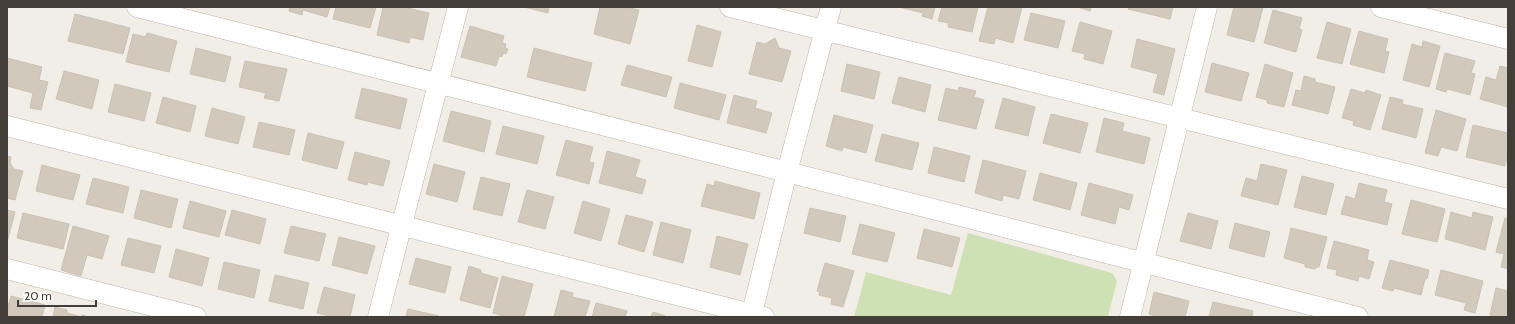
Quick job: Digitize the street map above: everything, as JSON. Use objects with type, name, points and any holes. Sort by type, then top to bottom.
[{"type":"street","points":[[137,7],[1358,317]]},
{"type":"street","points":[[378,317],[437,83],[458,7]]},
{"type":"street","points":[[730,7],[1508,199]]},
{"type":"street","points":[[7,126],[756,316],[787,172],[831,7]]},
{"type":"street","points":[[1130,317],[1145,263],[1207,7]]},
{"type":"street","points":[[1381,7],[1508,39]]},
{"type":"street","points":[[7,269],[196,317]]},
{"type":"green space","points":[[968,233],[1112,273],[1117,281],[1108,317],[854,317],[866,272],[951,295]]},
{"type":"building","points":[[290,7],[330,7],[327,17],[303,10],[302,15],[289,11]]},
{"type":"building","points":[[336,7],[376,7],[370,28],[333,19]]},
{"type":"building","points":[[383,7],[403,7],[429,13],[423,40],[410,37],[409,43],[377,35]]},
{"type":"building","points":[[524,7],[549,7],[548,13]]},
{"type":"building","points":[[600,7],[625,7],[639,10],[630,44],[594,34]]},
{"type":"building","points":[[899,7],[935,7],[932,19],[922,16],[923,13]]},
{"type":"building","points":[[942,7],[978,7],[972,32],[948,27],[949,23],[938,21]]},
{"type":"building","points":[[988,7],[1022,7],[1013,43],[995,38],[994,44],[979,41]]},
{"type":"building","points":[[1077,7],[1091,7],[1090,11]]},
{"type":"building","points":[[1129,7],[1173,7],[1170,19],[1128,9]]},
{"type":"building","points":[[1234,7],[1263,7],[1254,42],[1227,35]]},
{"type":"building","points":[[1273,10],[1302,18],[1299,29],[1302,30],[1296,52],[1264,43]]},
{"type":"building","points":[[1031,13],[1065,21],[1058,48],[1024,40]]},
{"type":"building","points":[[75,14],[130,28],[123,54],[68,41]]},
{"type":"building","points":[[1080,22],[1112,31],[1103,64],[1084,59],[1085,54],[1072,51]]},
{"type":"building","points":[[1327,22],[1351,29],[1342,64],[1317,58]]},
{"type":"building","points":[[697,25],[721,32],[712,67],[688,61]]},
{"type":"building","points":[[470,26],[504,36],[502,43],[506,44],[505,48],[508,49],[506,54],[503,53],[502,57],[499,56],[496,66],[461,57]]},
{"type":"building","points":[[1359,31],[1388,39],[1385,51],[1389,52],[1384,73],[1350,64]]},
{"type":"building","points":[[147,33],[177,41],[169,72],[126,62],[133,34],[146,37]]},
{"type":"building","points":[[775,38],[779,48],[791,51],[782,82],[749,74],[757,42],[765,44]]},
{"type":"building","points":[[1137,39],[1175,49],[1164,95],[1153,92],[1158,74],[1131,67]]},
{"type":"building","points":[[1423,41],[1440,46],[1429,87],[1403,80],[1412,44],[1422,47]]},
{"type":"building","points":[[196,48],[231,57],[225,82],[190,74]]},
{"type":"building","points":[[534,48],[592,63],[585,91],[527,77]]},
{"type":"building","points":[[1445,53],[1475,61],[1471,73],[1475,74],[1470,95],[1447,89],[1446,92],[1436,89]]},
{"type":"building","points":[[7,58],[42,67],[39,80],[48,82],[41,110],[30,108],[33,93],[7,86]]},
{"type":"building","points":[[245,61],[287,69],[279,101],[264,98],[266,93],[239,87]]},
{"type":"building","points":[[1212,63],[1249,73],[1241,101],[1205,92]]},
{"type":"building","points":[[847,64],[880,72],[874,99],[841,91]]},
{"type":"building","points":[[1265,64],[1293,73],[1284,107],[1267,103],[1267,100],[1256,97]]},
{"type":"building","points":[[627,65],[672,77],[666,97],[621,85]]},
{"type":"building","points":[[1500,66],[1508,68],[1508,107],[1480,99],[1486,77],[1496,80]]},
{"type":"building","points":[[64,71],[99,80],[92,109],[56,99]]},
{"type":"building","points":[[1304,76],[1315,79],[1315,82],[1335,87],[1328,114],[1292,105],[1296,90],[1301,91]]},
{"type":"building","points":[[899,77],[931,85],[925,112],[892,103]]},
{"type":"building","points":[[680,83],[726,95],[719,120],[674,108]]},
{"type":"building","points":[[115,84],[151,93],[144,121],[108,112]]},
{"type":"building","points":[[959,87],[976,91],[974,97],[984,100],[976,129],[938,120],[946,88],[958,91]]},
{"type":"building","points":[[362,88],[407,99],[400,129],[355,118]]},
{"type":"building","points":[[1351,89],[1365,93],[1366,90],[1381,95],[1370,130],[1353,125],[1354,121],[1342,118]]},
{"type":"building","points":[[734,95],[757,101],[755,108],[772,113],[766,133],[727,123]]},
{"type":"building","points":[[163,97],[196,106],[190,132],[156,123]]},
{"type":"building","points":[[1390,97],[1403,100],[1402,104],[1423,109],[1416,138],[1382,129]]},
{"type":"building","points":[[1003,98],[1035,107],[1028,136],[995,128]]},
{"type":"building","points":[[212,108],[245,117],[238,144],[205,136]]},
{"type":"building","points":[[1436,110],[1466,119],[1457,151],[1441,147],[1438,156],[1425,153]]},
{"type":"building","points":[[451,111],[491,121],[484,152],[443,141]]},
{"type":"building","points":[[1051,114],[1088,123],[1080,153],[1043,143]]},
{"type":"building","points":[[834,115],[873,125],[866,153],[843,147],[842,151],[826,146]]},
{"type":"building","points":[[1104,118],[1124,123],[1122,131],[1150,138],[1144,164],[1096,152]]},
{"type":"building","points":[[259,122],[295,130],[289,155],[253,147]]},
{"type":"building","points":[[1473,125],[1508,133],[1508,153],[1505,166],[1466,157]]},
{"type":"building","points":[[503,126],[544,136],[537,164],[496,154]]},
{"type":"building","points":[[308,133],[344,142],[337,169],[302,160]]},
{"type":"building","points":[[882,134],[919,143],[912,170],[875,161]]},
{"type":"building","points":[[566,140],[593,147],[589,162],[594,163],[589,184],[556,175]]},
{"type":"building","points":[[934,147],[970,156],[964,182],[928,173]]},
{"type":"building","points":[[607,151],[640,160],[635,177],[646,180],[642,194],[599,183]]},
{"type":"building","points":[[355,152],[390,161],[383,186],[368,182],[367,185],[348,180]]},
{"type":"building","points":[[7,156],[11,157],[10,163],[14,169],[23,171],[15,200],[7,198]]},
{"type":"building","points":[[983,160],[1026,171],[1019,199],[1003,195],[1002,201],[975,193]]},
{"type":"building","points":[[434,164],[465,172],[457,202],[426,194]]},
{"type":"building","points":[[1261,164],[1287,170],[1278,205],[1241,196],[1246,178],[1257,181]]},
{"type":"building","points":[[42,165],[80,175],[73,200],[36,191]]},
{"type":"building","points":[[1040,173],[1077,183],[1070,210],[1033,200]]},
{"type":"building","points":[[1302,176],[1334,184],[1326,215],[1294,207]]},
{"type":"building","points":[[481,177],[510,184],[502,216],[473,209]]},
{"type":"building","points":[[93,178],[129,187],[123,213],[86,204]]},
{"type":"building","points":[[715,181],[760,193],[754,219],[701,206],[707,184],[714,186]]},
{"type":"building","points":[[1089,183],[1133,195],[1129,210],[1119,207],[1115,224],[1081,215]]},
{"type":"building","points":[[1359,183],[1387,190],[1384,202],[1392,204],[1387,225],[1341,214],[1346,196],[1355,199]]},
{"type":"building","points":[[141,190],[178,199],[171,228],[134,218]]},
{"type":"building","points":[[527,190],[554,197],[545,229],[518,222]]},
{"type":"building","points":[[1411,200],[1445,209],[1437,242],[1402,234]]},
{"type":"building","points":[[190,201],[226,211],[219,237],[183,228]]},
{"type":"building","points":[[583,201],[610,209],[601,241],[574,233]]},
{"type":"building","points":[[810,208],[846,216],[840,242],[804,233]]},
{"type":"building","points":[[7,210],[15,212],[7,242]]},
{"type":"building","points":[[232,210],[266,219],[260,244],[225,235]]},
{"type":"building","points":[[1451,212],[1472,218],[1473,212],[1493,217],[1485,250],[1445,239]]},
{"type":"building","points":[[23,213],[69,224],[63,249],[17,238]]},
{"type":"building","points":[[1188,213],[1218,221],[1211,249],[1180,241]]},
{"type":"building","points":[[626,215],[653,222],[644,252],[618,244]]},
{"type":"building","points":[[1505,218],[1508,219],[1508,269],[1501,267],[1504,254],[1496,252]]},
{"type":"building","points":[[661,222],[691,230],[683,263],[653,255]]},
{"type":"building","points":[[1235,223],[1270,232],[1264,257],[1229,248]]},
{"type":"building","points":[[860,224],[895,233],[887,262],[852,254]]},
{"type":"building","points":[[73,226],[109,236],[102,259],[87,255],[81,276],[61,270]]},
{"type":"building","points":[[291,226],[326,234],[319,261],[284,253]]},
{"type":"building","points":[[1291,228],[1327,237],[1319,267],[1316,267],[1315,269],[1305,267],[1305,264],[1284,258]]},
{"type":"building","points":[[924,229],[960,238],[952,267],[917,258]]},
{"type":"building","points":[[717,236],[748,244],[740,275],[710,267]]},
{"type":"building","points":[[339,237],[375,246],[367,274],[332,265]]},
{"type":"building","points":[[128,238],[161,246],[154,273],[121,265]]},
{"type":"building","points":[[1334,241],[1369,250],[1367,260],[1374,262],[1369,279],[1359,276],[1358,281],[1336,275],[1337,270],[1327,268]]},
{"type":"building","points":[[176,249],[209,258],[202,286],[169,277]]},
{"type":"building","points":[[416,258],[451,267],[445,293],[409,284]]},
{"type":"building","points":[[1390,260],[1429,270],[1421,295],[1394,288],[1393,291],[1382,288]]},
{"type":"building","points":[[224,262],[260,270],[254,298],[218,289]]},
{"type":"building","points":[[825,263],[854,271],[843,307],[831,304],[832,298],[819,295],[820,292],[817,291]]},
{"type":"building","points":[[469,266],[481,270],[481,273],[498,278],[490,308],[460,300]]},
{"type":"building","points":[[1441,270],[1483,281],[1475,313],[1464,310],[1466,303],[1435,295]]},
{"type":"building","points":[[275,275],[309,283],[303,309],[269,301]]},
{"type":"building","points":[[502,276],[533,284],[524,317],[507,317],[493,313]]},
{"type":"building","points":[[324,287],[355,295],[350,317],[334,317],[317,313]]},
{"type":"building","points":[[1496,288],[1508,291],[1508,317],[1490,315]]},
{"type":"building","points":[[561,290],[573,293],[572,297],[590,301],[585,317],[554,317]]},
{"type":"building","points":[[1154,292],[1189,301],[1185,317],[1159,317],[1149,314]]},
{"type":"building","points":[[11,296],[45,305],[42,317],[7,317],[7,310]]},
{"type":"building","points":[[1213,302],[1253,311],[1252,317],[1209,317]]},
{"type":"building","points":[[596,303],[627,311],[625,317],[592,317]]},
{"type":"building","points":[[55,307],[67,310],[67,313],[82,317],[53,317]]},
{"type":"building","points":[[408,309],[439,316],[439,317],[406,317]]},
{"type":"building","points":[[653,312],[665,316],[651,317]]}]
